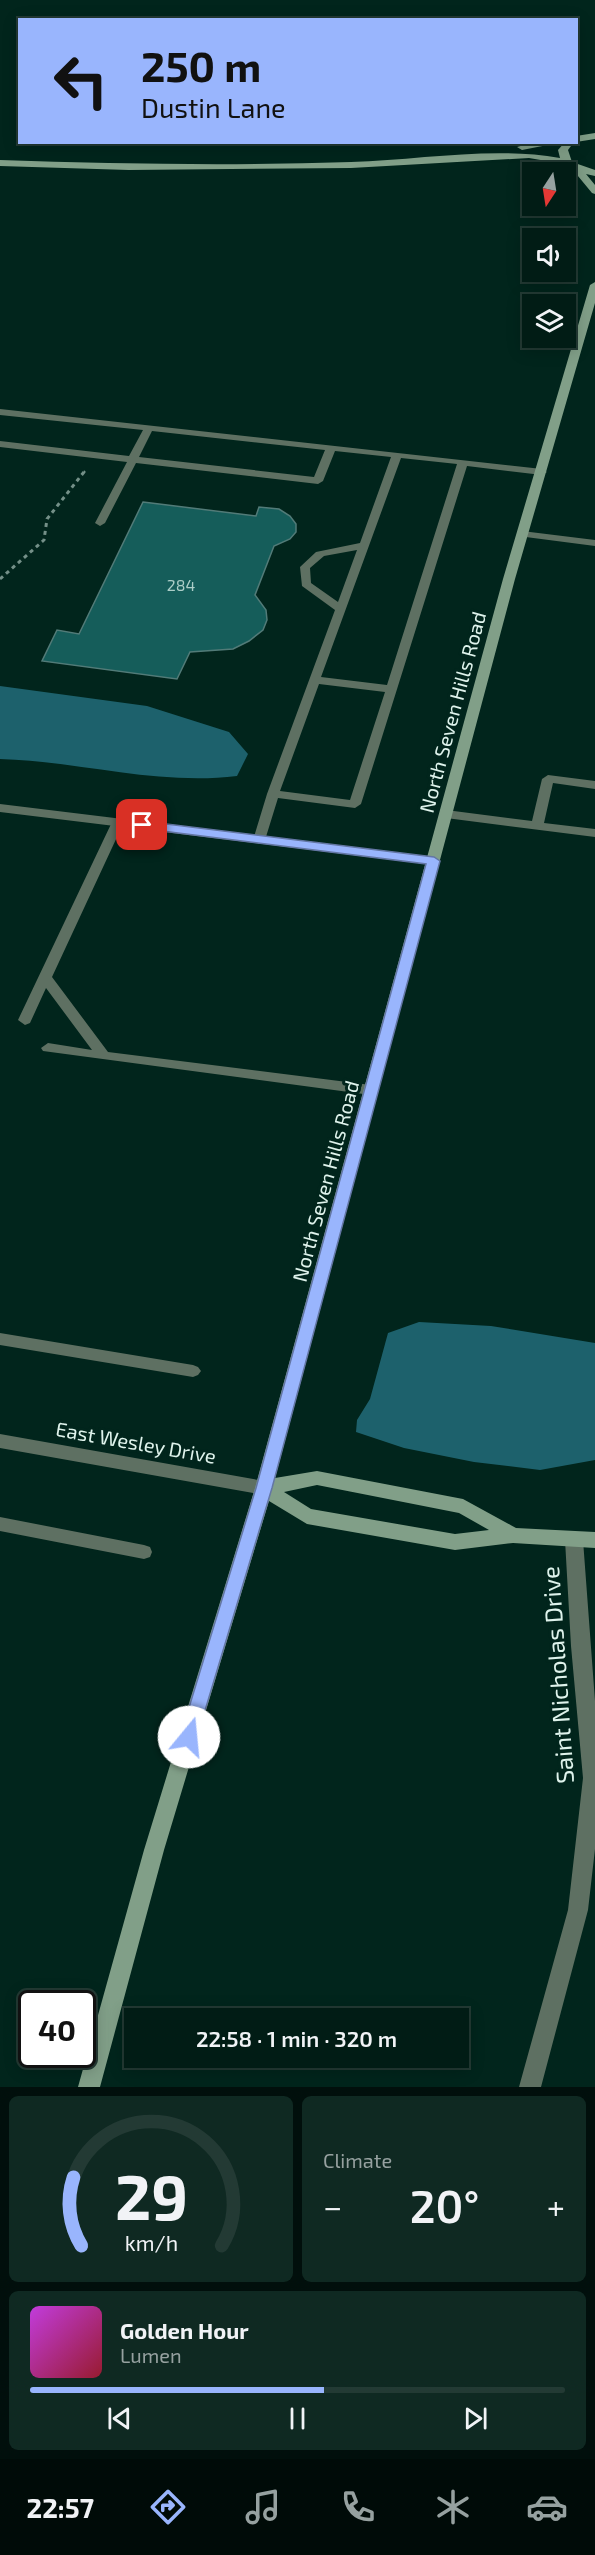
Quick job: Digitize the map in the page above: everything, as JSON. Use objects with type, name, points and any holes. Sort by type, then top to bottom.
[{"type":"street","points":[[403,162],[464,151],[538,144]]},
{"type":"street","points":[[567,162],[562,156],[563,150],[568,144]]},
{"type":"street","points":[[0,163],[129,167],[351,165],[529,155],[567,162]]},
{"type":"street","points":[[576,168],[595,173]]},
{"type":"street","points":[[576,168],[595,191]]},
{"type":"street","name":"North Seven Hills Road","points":[[89,2087],[154,1850],[264,1488],[522,534],[595,285]]},
{"type":"street","points":[[0,808],[434,861]]},
{"type":"street","name":"East Wesley Drive","points":[[0,1441],[264,1488],[317,1478],[463,1506],[513,1535]]},
{"type":"street","name":"East Wesley Drive","points":[[264,1488],[306,1516],[455,1542],[513,1535],[595,1540]]},
{"type":"street","name":"Saint Nicholas Drive","points":[[530,2087],[578,1910],[593,1778],[580,1646],[574,1540]]},
{"type":"lane","points":[[0,412],[542,472]]},
{"type":"lane","points":[[100,523],[149,428]]},
{"type":"lane","points":[[0,444],[318,481],[331,448]]},
{"type":"lane","points":[[259,840],[273,794],[397,455]]},
{"type":"lane","points":[[273,794],[355,804],[462,462]]},
{"type":"lane","points":[[522,534],[595,543]]},
{"type":"lane","points":[[341,609],[306,584],[305,567],[320,554],[364,545]]},
{"type":"lane","points":[[315,680],[391,688]]},
{"type":"lane","points":[[537,826],[548,779],[595,785]]},
{"type":"lane","points":[[446,814],[595,833]]},
{"type":"lane","points":[[25,1020],[118,822]]},
{"type":"lane","points":[[45,977],[104,1056]]},
{"type":"lane","points":[[48,1048],[371,1090]]},
{"type":"lane","points":[[0,1339],[193,1371]]},
{"type":"lane","points":[[0,1524],[144,1552]]},
{"type":"path","points":[[0,579],[44,540],[46,519],[84,472]]},
{"type":"water","points":[[0,686],[147,706],[229,732],[248,754],[237,776],[207,778],[148,776],[0,759]]},
{"type":"water","points":[[419,1322],[491,1326],[595,1343],[595,1460],[540,1470],[474,1462],[404,1448],[356,1432],[357,1420],[370,1399],[388,1333]]},
{"type":"building","points":[[143,502],[256,516],[259,507],[279,509],[290,516],[296,524],[296,532],[290,539],[274,546],[255,595],[266,610],[267,620],[263,630],[249,641],[233,649],[190,652],[177,679],[42,661],[57,630],[79,634]]},
{"type":"route","points":[[142,825],[434,861],[264,1488],[189,1737]]}]
